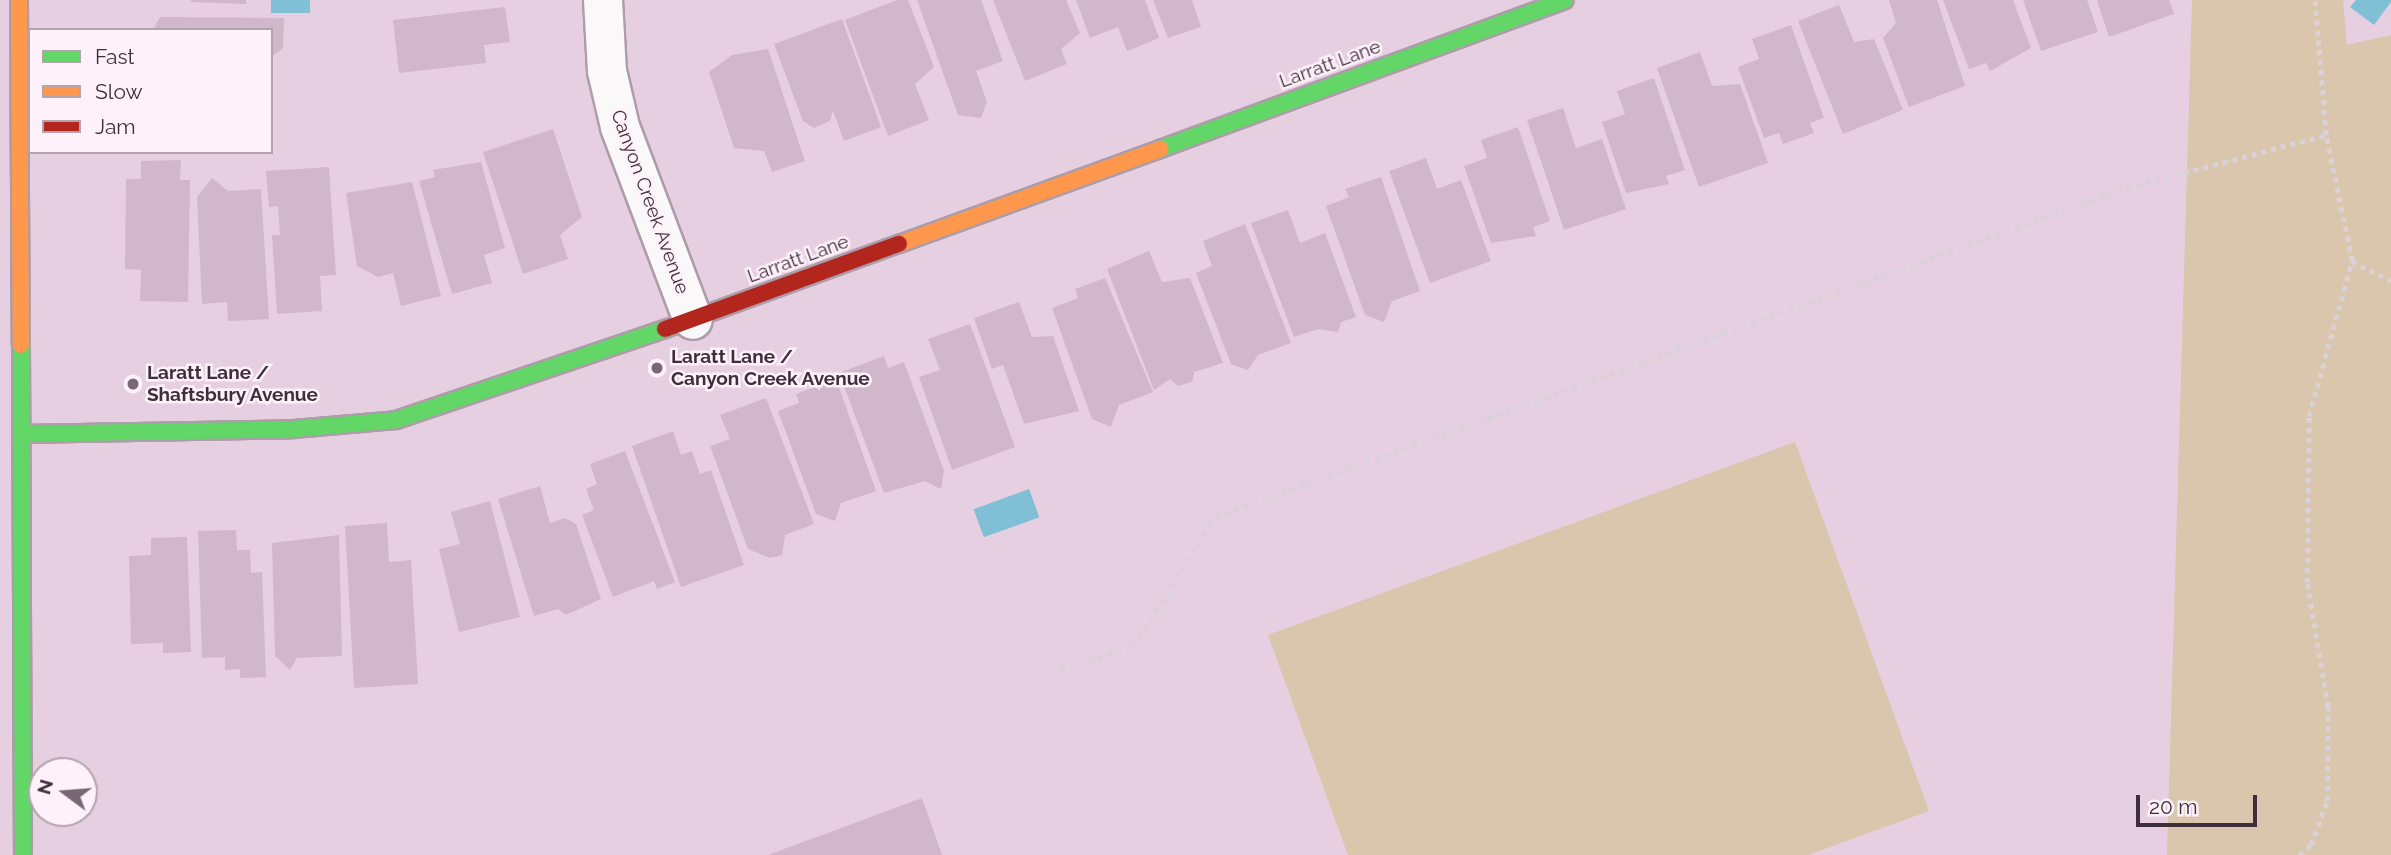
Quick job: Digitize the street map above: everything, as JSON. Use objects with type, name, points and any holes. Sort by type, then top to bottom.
[{"type":"street","points":[[19,0],[23,855]]},
{"type":"street","name":"Canyon Creek Avenue","points":[[604,0],[607,71],[620,127],[693,320]]},
{"type":"street","name":"Larratt Lane","points":[[21,434],[294,429],[396,420],[693,320],[1564,0]]},
{"type":"path","points":[[2300,855],[2311,845],[2326,801],[2327,774],[2328,706],[2306,583],[2309,416],[2352,261],[2326,135],[2315,0]]},
{"type":"path","points":[[1060,670],[1133,646],[1215,517],[2126,188],[2326,135]]},
{"type":"path","points":[[2352,261],[2391,281]]},
{"type":"shaded area","points":[[2192,0],[2343,0],[2347,45],[2391,35],[2391,855],[2167,855]]},
{"type":"shaded area","points":[[1795,442],[1929,811],[1808,855],[1348,855],[1268,635]]},
{"type":"water","points":[[271,0],[310,0],[310,13],[271,13]]},
{"type":"water","points":[[2356,0],[2391,2],[2374,25],[2350,7]]},
{"type":"water","points":[[1029,489],[1039,517],[984,537],[974,509]]},
{"type":"building","points":[[246,0],[246,4],[191,2]]},
{"type":"building","points":[[897,0],[908,0],[934,67],[915,84],[929,120],[888,136],[845,20]]},
{"type":"building","points":[[917,0],[981,0],[1003,61],[976,71],[987,102],[981,118],[958,115]]},
{"type":"building","points":[[993,0],[1066,0],[1080,33],[1061,49],[1067,64],[1025,81]]},
{"type":"building","points":[[1076,0],[1145,0],[1159,38],[1127,51],[1118,27],[1090,38]]},
{"type":"building","points":[[1153,0],[1192,0],[1201,27],[1168,38]]},
{"type":"building","points":[[1889,0],[1937,0],[1965,86],[1909,107],[1883,38],[1896,23]]},
{"type":"building","points":[[1943,0],[2013,0],[2031,48],[1990,71],[1986,63],[1969,69]]},
{"type":"building","points":[[2023,0],[2087,0],[2098,32],[2041,51]]},
{"type":"building","points":[[2097,0],[2169,0],[2174,14],[2109,37]]},
{"type":"building","points":[[1839,5],[1854,42],[1874,39],[1903,110],[1843,134],[1798,21]]},
{"type":"building","points":[[505,7],[510,42],[484,45],[486,63],[399,73],[393,20]]},
{"type":"building","points":[[160,17],[284,18],[283,48],[273,56],[273,28],[154,28]]},
{"type":"building","points":[[842,19],[881,127],[844,141],[833,111],[830,121],[814,128],[803,121],[774,44]]},
{"type":"building","points":[[1791,25],[1824,118],[1810,123],[1814,133],[1783,144],[1779,133],[1764,138],[1738,67],[1759,59],[1752,39]]},
{"type":"building","points":[[768,49],[805,161],[772,172],[764,151],[734,148],[709,72],[732,55]]},
{"type":"building","points":[[1700,52],[1712,86],[1740,84],[1768,163],[1699,187],[1657,68]]},
{"type":"building","points":[[1654,78],[1685,170],[1666,176],[1669,184],[1626,193],[1602,122],[1625,114],[1617,91]]},
{"type":"building","points":[[1563,108],[1576,148],[1602,139],[1626,209],[1564,230],[1527,120]]},
{"type":"building","points":[[1518,127],[1550,221],[1533,227],[1536,236],[1491,243],[1464,166],[1487,158],[1481,140]]},
{"type":"building","points":[[553,129],[582,217],[560,235],[568,259],[523,274],[483,152]]},
{"type":"building","points":[[1426,158],[1437,189],[1461,180],[1491,261],[1430,283],[1389,171]]},
{"type":"building","points":[[181,160],[180,180],[190,180],[188,302],[140,301],[141,270],[125,269],[126,179],[141,179],[141,161]]},
{"type":"building","points":[[481,162],[505,248],[484,255],[492,283],[452,294],[419,181],[435,177],[433,170]]},
{"type":"building","points":[[329,167],[336,275],[320,276],[322,311],[277,314],[272,235],[280,235],[278,206],[269,207],[266,171]]},
{"type":"building","points":[[1381,177],[1420,291],[1392,301],[1384,322],[1365,315],[1326,206],[1349,197],[1345,189]]},
{"type":"building","points":[[212,178],[228,191],[261,189],[269,319],[228,321],[227,302],[202,304],[197,197]]},
{"type":"building","points":[[412,182],[441,296],[401,306],[393,273],[378,277],[357,266],[346,193]]},
{"type":"building","points":[[1288,210],[1300,243],[1325,233],[1356,317],[1341,322],[1338,332],[1318,329],[1294,337],[1251,223]]},
{"type":"building","points":[[1245,224],[1291,343],[1258,355],[1248,370],[1231,364],[1196,273],[1212,266],[1203,241]]},
{"type":"building","points":[[1149,251],[1162,282],[1190,278],[1223,363],[1194,372],[1192,382],[1178,386],[1170,379],[1154,390],[1107,269]]},
{"type":"building","points":[[1105,278],[1153,392],[1119,405],[1111,427],[1092,419],[1052,308],[1078,298],[1075,289]]},
{"type":"building","points":[[1019,302],[1032,337],[1053,336],[1079,411],[1024,424],[1003,365],[992,369],[974,318]]},
{"type":"building","points":[[970,324],[1015,447],[952,470],[919,377],[940,370],[928,339]]},
{"type":"building","points":[[884,356],[888,368],[904,362],[944,471],[941,489],[925,481],[884,493],[839,373]]},
{"type":"building","points":[[836,379],[876,491],[841,503],[835,521],[816,514],[778,411],[799,403],[796,394]]},
{"type":"building","points":[[766,398],[814,524],[785,535],[782,555],[770,558],[748,549],[710,446],[730,439],[720,415]]},
{"type":"building","points":[[673,431],[681,455],[692,451],[700,474],[711,470],[744,565],[681,587],[632,446]]},
{"type":"building","points":[[625,451],[675,582],[657,589],[654,581],[613,597],[582,515],[594,510],[586,489],[597,484],[590,464]]},
{"type":"building","points":[[540,486],[550,523],[565,518],[576,524],[601,599],[566,615],[558,609],[534,616],[498,499]]},
{"type":"building","points":[[490,501],[520,617],[459,632],[439,549],[460,544],[451,512]]},
{"type":"building","points":[[387,523],[389,562],[411,560],[418,684],[354,688],[345,526]]},
{"type":"building","points":[[236,530],[237,550],[250,550],[251,573],[262,572],[266,677],[240,678],[240,669],[225,670],[225,657],[202,658],[198,531]]},
{"type":"building","points":[[339,535],[342,656],[297,658],[290,670],[275,656],[272,543]]},
{"type":"building","points":[[187,537],[191,652],[163,653],[163,643],[131,644],[129,556],[151,555],[151,538]]},
{"type":"building","points":[[922,798],[942,855],[768,855]]},
{"type":"traffic: fast","points":[[1160,149],[1564,0]]},
{"type":"traffic: fast","points":[[21,434],[294,429],[396,420],[665,329]]},
{"type":"traffic: fast","points":[[21,345],[23,855]]},
{"type":"traffic: slow","points":[[19,0],[21,345]]},
{"type":"traffic: slow","points":[[899,244],[1160,149]]},
{"type":"traffic: jam","points":[[665,329],[899,244]]},
{"type":"place","name":"Laratt Lane / Canyon Creek Avenue","points":[[657,368]]},
{"type":"place","name":"Laratt Lane / Shaftsbury Avenue","points":[[133,384]]}]
